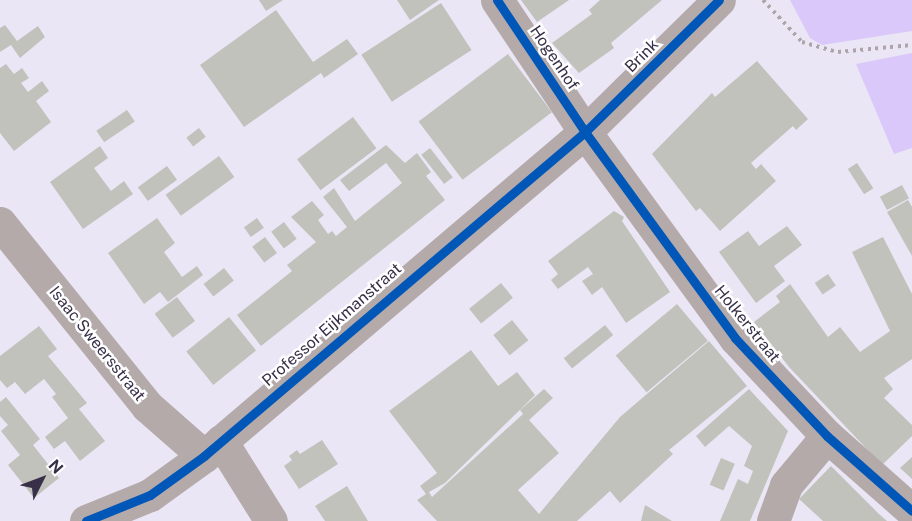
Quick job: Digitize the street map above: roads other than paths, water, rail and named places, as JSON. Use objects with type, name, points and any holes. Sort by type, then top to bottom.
[{"type":"street","name":"Hogenhof","points":[[498,0],[585,132]]},
{"type":"street","name":"Brink","points":[[585,132],[719,0]]},
{"type":"street","name":"Holkerstraat","points":[[585,132],[735,338],[827,436],[912,511]]},
{"type":"street","name":"Professor Eijkmanstraat","points":[[86,521],[150,495],[212,449],[585,132]]},
{"type":"street","name":"Isaac Sweersstraat","points":[[0,223],[147,406],[212,449],[271,521]]},
{"type":"street","points":[[773,521],[786,485],[827,436]]}]
